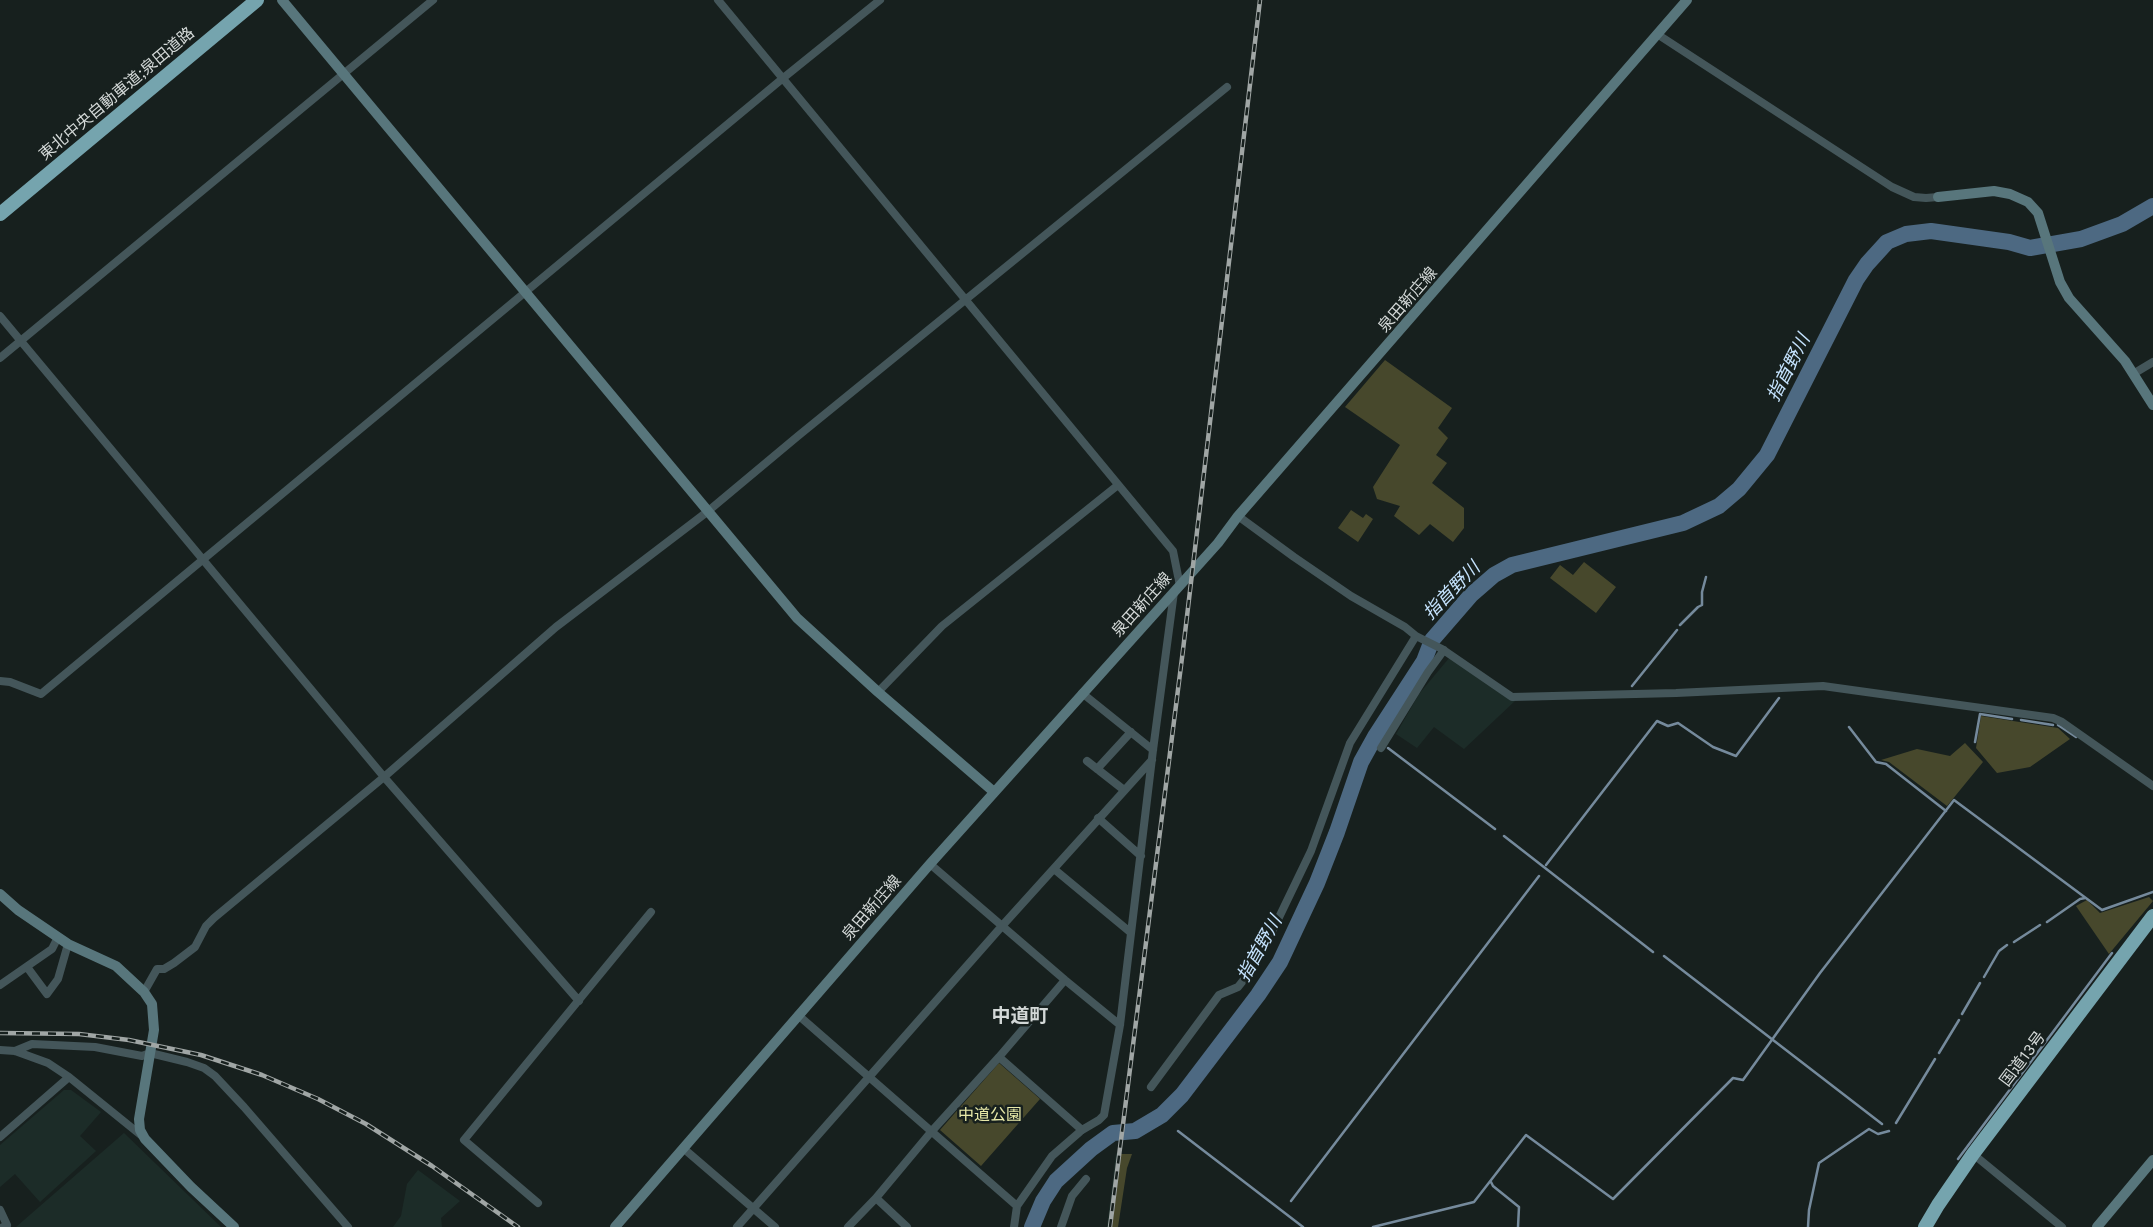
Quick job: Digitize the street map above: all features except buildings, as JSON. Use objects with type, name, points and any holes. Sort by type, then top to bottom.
[{"type":"highway","name":"東北中央自動車道;泉田道路","points":[[0,214],[256,0]]},
{"type":"highway","name":"国道13号","points":[[1925,1227],[1973,1154],[2153,916]]},
{"type":"street","points":[[282,0],[797,618],[878,692],[994,792]]},
{"type":"street","points":[[0,358],[433,0]]},
{"type":"street","points":[[718,0],[1173,551],[1177,589],[1153,750],[1120,1025],[1104,1115],[1082,1130],[1052,1156],[1017,1206],[1014,1227]]},
{"type":"street","points":[[0,681],[10,682],[41,694],[782,79],[880,0]]},
{"type":"street","name":"泉田新庄線","points":[[615,1227],[930,864],[1218,543],[1238,516],[1378,358],[1687,0]]},
{"type":"street","points":[[1657,34],[1892,187],[1914,196],[1926,198],[1994,191],[2010,194],[2028,202],[2038,213],[2060,282],[2069,298],[2106,338],[2153,405]]},
{"type":"street","points":[[144,992],[157,969],[164,969],[195,947],[206,926],[214,918],[384,777],[556,627],[707,512],[806,429],[1227,87]]},
{"type":"street","points":[[0,316],[384,777],[579,1001]]},
{"type":"street","points":[[2133,374],[2153,362]]},
{"type":"street","points":[[878,692],[942,626],[1118,485]]},
{"type":"street","points":[[1238,516],[1351,596],[1405,626],[1416,636],[1443,650],[1512,697],[1676,693],[1823,686],[2053,718],[2062,722],[2153,786]]},
{"type":"street","points":[[1151,1087],[1220,995],[1238,987],[1246,977],[1270,936],[1311,851],[1350,743],[1416,636]]},
{"type":"street","points":[[1381,748],[1443,650]]},
{"type":"street","points":[[1082,693],[1153,750]]},
{"type":"street","points":[[1097,770],[1130,732]]},
{"type":"street","points":[[737,1227],[1002,926],[1152,760]]},
{"type":"street","points":[[1087,762],[1124,790]]},
{"type":"street","points":[[1098,818],[1141,856]]},
{"type":"street","points":[[930,864],[1120,1025]]},
{"type":"street","points":[[1054,869],[1130,932]]},
{"type":"street","points":[[0,894],[18,910],[68,944],[116,966],[144,992],[152,1004],[154,1030],[139,1119],[140,1130],[145,1139]]},
{"type":"street","points":[[538,1202],[464,1140],[651,912]]},
{"type":"street","points":[[0,985],[52,949],[58,937]]},
{"type":"street","points":[[27,967],[47,994],[60,972],[68,944]]},
{"type":"street","points":[[848,1227],[876,1198],[931,1132],[1065,980]]},
{"type":"street","points":[[798,1015],[1017,1206]]},
{"type":"street","points":[[15,1051],[32,1044],[96,1047],[142,1056],[150,1053],[204,1068],[215,1076],[310,1181],[348,1227]]},
{"type":"street","points":[[0,1050],[15,1051],[48,1063],[69,1077],[145,1139],[190,1187],[234,1227]]},
{"type":"street","points":[[999,1057],[1082,1130]]},
{"type":"street","points":[[0,1137],[69,1077]]},
{"type":"street","points":[[683,1148],[775,1227]]},
{"type":"street","points":[[1973,1154],[2062,1227]]},
{"type":"street","points":[[2097,1227],[2153,1160]]},
{"type":"street","points":[[1061,1227],[1072,1196],[1086,1179]]},
{"type":"street","points":[[876,1198],[907,1227]]},
{"type":"street","points":[[0,1210],[8,1224],[3,1227]]},
{"type":"shaded area","points":[[1450,657],[1516,700],[1464,749],[1434,727],[1417,748],[1396,734],[1419,694]]},
{"type":"shaded area","points":[[64,1090],[71,1090],[101,1112],[80,1136],[96,1151],[40,1202],[15,1174],[0,1187],[0,1145]]},
{"type":"shaded area","points":[[124,1133],[221,1227],[16,1227]]},
{"type":"shaded area","points":[[1116,1153],[1121,1154],[1112,1227],[1107,1227]]},
{"type":"shaded area","points":[[418,1170],[460,1201],[441,1218],[442,1227],[393,1227],[401,1216],[407,1184]]},
{"type":"green space","points":[[1385,360],[1452,408],[1438,428],[1448,438],[1436,455],[1447,463],[1432,483],[1464,508],[1464,528],[1453,542],[1430,524],[1419,535],[1394,516],[1400,506],[1377,499],[1373,487],[1400,445],[1345,407]]},
{"type":"green space","points":[[1351,510],[1363,518],[1366,514],[1373,519],[1358,542],[1338,528]]},
{"type":"green space","points":[[1584,562],[1616,587],[1596,613],[1550,578],[1560,565],[1573,575]]},
{"type":"green space","points":[[1981,716],[2058,728],[2070,739],[2030,767],[1997,773],[1976,748]]},
{"type":"green space","points":[[1965,743],[1983,762],[1947,806],[1889,762],[1881,760],[1917,749],[1950,756]]},
{"type":"green space","points":[[2149,897],[2153,901],[2109,954],[2076,906],[2087,900],[2100,913]]},
{"type":"green space","name":"中道公園","points":[[999,1063],[1040,1099],[981,1166],[940,1130]]},
{"type":"green space","points":[[1121,1154],[1132,1154],[1127,1168],[1118,1227],[1112,1227]]},
{"type":"waterway","name":"指首野川","points":[[1032,1227],[1043,1201],[1056,1181],[1091,1149],[1113,1133],[1135,1131],[1162,1115],[1182,1095],[1258,995],[1280,962],[1317,883],[1361,762],[1376,735],[1424,661],[1432,640],[1471,595],[1494,575],[1512,565],[1683,523],[1719,506],[1739,489],[1767,455],[1856,280],[1867,264],[1887,242],[1906,234],[1931,231],[2009,242],[2030,248],[2081,239],[2122,224],[2153,206]]},
{"type":"waterway","points":[[1680,625],[1702,605],[1702,592],[1706,577]]},
{"type":"waterway","points":[[1632,686],[1677,630]]},
{"type":"waterway","points":[[1546,865],[1657,721],[1668,726],[1678,723],[1713,747],[1736,756],[1779,698]]},
{"type":"waterway","points":[[1975,742],[1980,714],[2012,719]]},
{"type":"waterway","points":[[2021,720],[2053,725]]},
{"type":"waterway","points":[[2058,725],[2076,737]]},
{"type":"waterway","points":[[1849,727],[1876,762],[1886,764],[1946,811]]},
{"type":"waterway","points":[[1388,748],[1495,829]]},
{"type":"waterway","points":[[1373,1227],[1474,1202],[1526,1135],[1613,1199],[1733,1078],[1743,1080],[1820,973],[1954,800],[2102,910],[2153,892]]},
{"type":"waterway","points":[[1504,836],[1653,952]]},
{"type":"waterway","points":[[1291,1201],[1539,876]]},
{"type":"waterway","points":[[2047,922],[2080,899],[2085,898]]},
{"type":"waterway","points":[[2014,942],[2040,925]]},
{"type":"waterway","points":[[1984,977],[1999,951],[2007,945]]},
{"type":"waterway","points":[[1958,1159],[2112,953]]},
{"type":"waterway","points":[[1664,956],[1882,1124]]},
{"type":"waterway","points":[[1962,1014],[1980,983]]},
{"type":"waterway","points":[[1939,1053],[1959,1020]]},
{"type":"waterway","points":[[1896,1123],[1935,1059]]},
{"type":"waterway","points":[[1808,1227],[1809,1210],[1819,1163],[1869,1129],[1878,1134],[1889,1131]]},
{"type":"waterway","points":[[1178,1131],[1303,1227]]},
{"type":"waterway","points":[[1491,1182],[1493,1186],[1519,1207],[1518,1227]]},
{"type":"railway","points":[[1110,1227],[1183,650],[1260,0]]},
{"type":"railway","points":[[0,1033],[79,1034],[129,1040],[201,1055],[262,1075],[318,1099],[366,1124],[432,1166],[518,1227]]},
{"type":"district","name":"中道町","points":[[1020,1016]]}]
